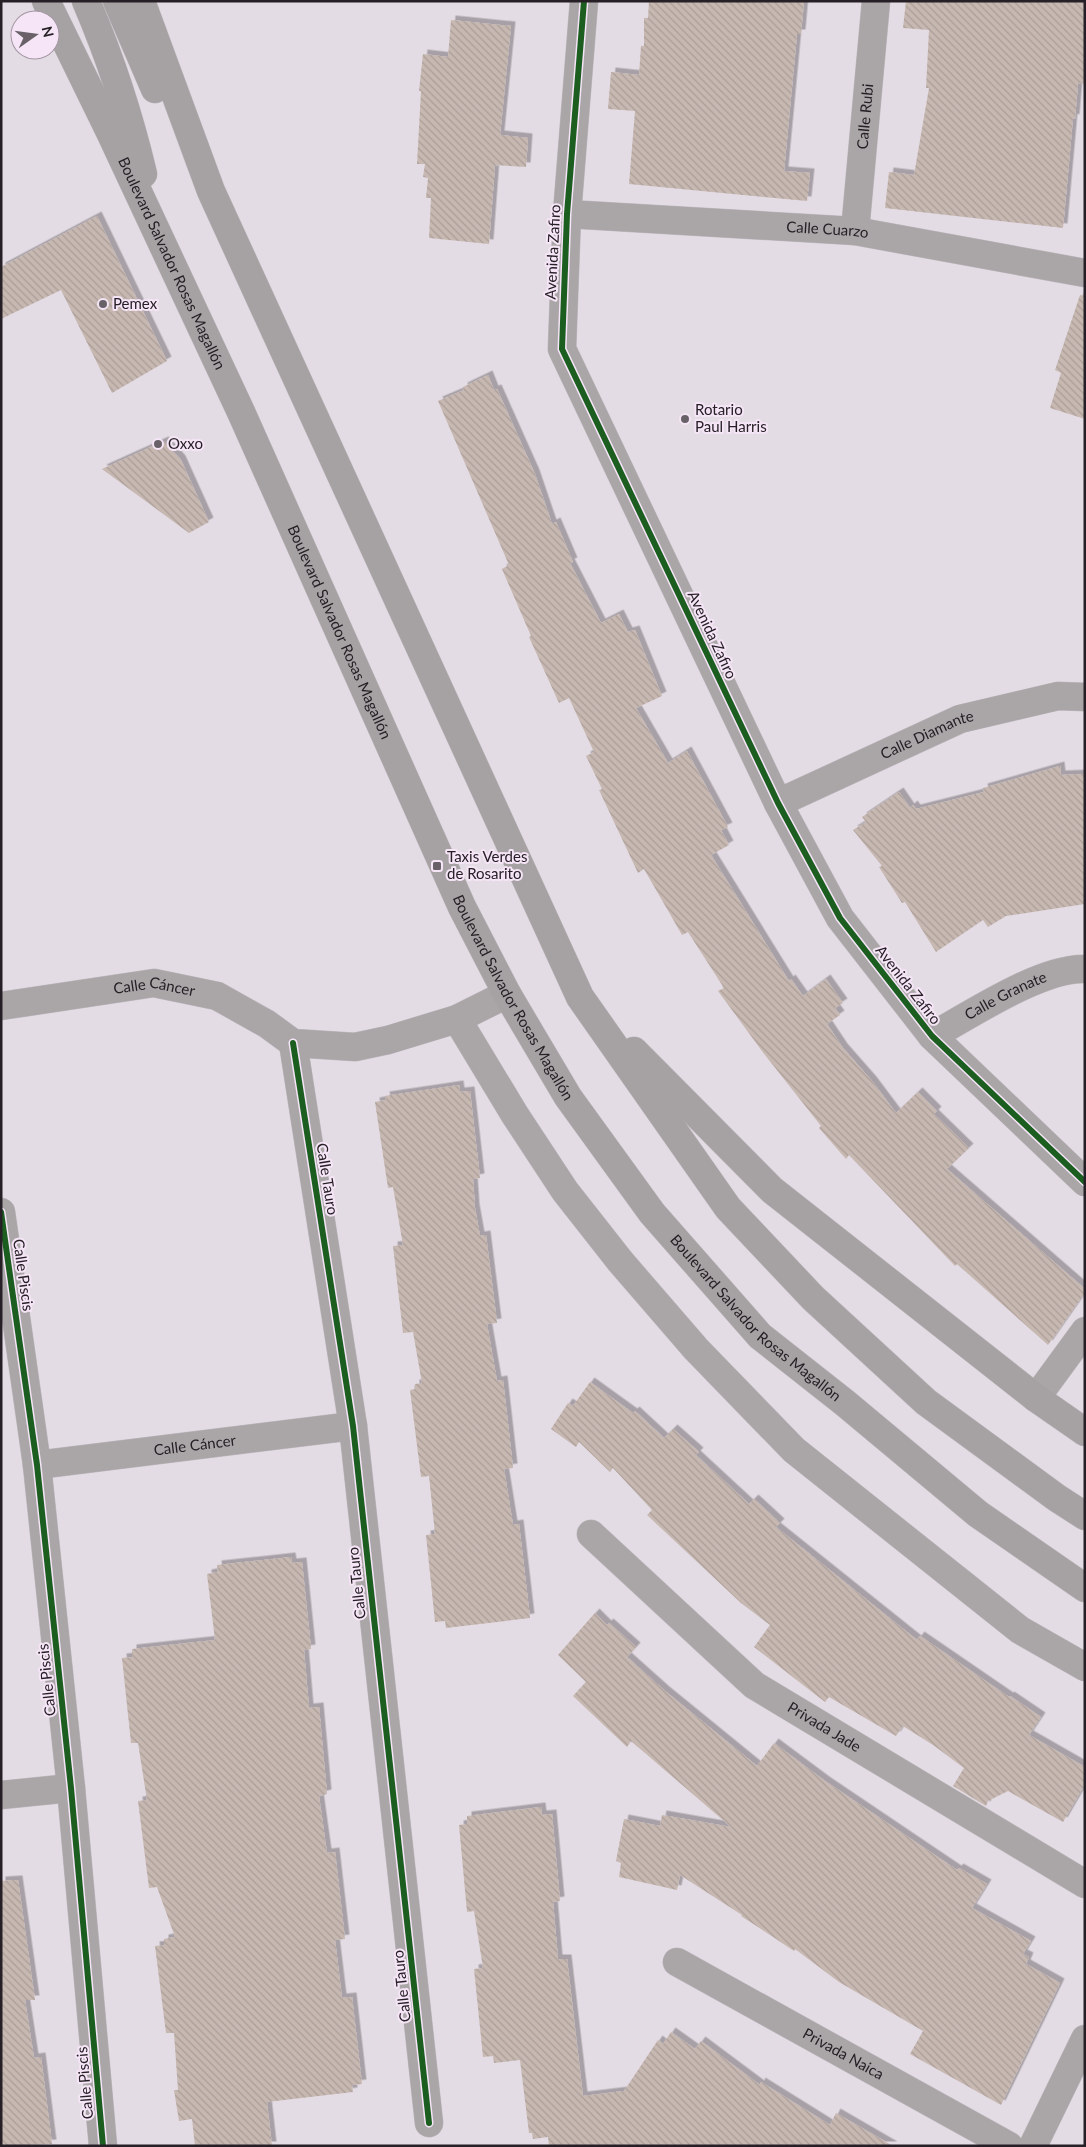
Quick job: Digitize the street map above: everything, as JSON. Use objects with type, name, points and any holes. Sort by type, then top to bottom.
[{"type":"highway","name":"Boulevard Salvador Rosas Magallón","points":[[46,1],[110,132],[241,412],[462,907],[507,994],[568,1097],[652,1213],[760,1336],[978,1514],[1085,1588]]},
{"type":"highway","points":[[86,1],[105,47],[134,137],[155,229]]},
{"type":"highway","points":[[118,1],[169,121],[211,191]]},
{"type":"highway","points":[[141,1],[211,191],[580,997],[728,1208],[812,1298],[926,1402],[1085,1516]]},
{"type":"highway","points":[[580,997],[772,1190],[1036,1398],[1085,1432]]},
{"type":"street","name":"Avenida Zafiro","points":[[584,1],[567,214],[562,349],[778,803],[840,918],[932,1036],[1085,1182]]},
{"type":"street","name":"Calle Rubi","points":[[855,231],[876,1]]},
{"type":"street","name":"Calle Cuarzo","points":[[567,214],[855,231],[1085,273]]},
{"type":"street","name":"Calle Diamante","points":[[778,803],[960,719],[1058,696],[1085,697]]},
{"type":"street","name":"Calle Granate","points":[[932,1036],[1020,987],[1071,968],[1085,969]]},
{"type":"street","name":"Calle Cáncer","points":[[1,1006],[154,983],[217,996],[267,1024],[293,1043]]},
{"type":"street","points":[[293,1043],[355,1047],[388,1040],[457,1019],[507,994]]},
{"type":"street","points":[[457,1019],[515,1115],[565,1191],[620,1261],[696,1349],[794,1450],[1020,1630],[1085,1667]]},
{"type":"street","name":"Calle Tauro","points":[[293,1043],[353,1426],[429,2123]]},
{"type":"street","name":"Calle Piscis","points":[[1,1212],[36,1465],[71,1788],[103,2146]]},
{"type":"street","points":[[1036,1398],[1085,1331]]},
{"type":"street","name":"Calle Cáncer","points":[[36,1465],[353,1426]]},
{"type":"street","name":"Privada Jade","points":[[591,1534],[754,1685],[1085,1884]]},
{"type":"street","points":[[1,1795],[71,1788]]},
{"type":"street","name":"Privada Naica","points":[[677,1962],[1009,2146]]},
{"type":"street","points":[[1033,2146],[1085,2039]]},
{"type":"building","points":[[649,1],[804,1],[801,34],[797,34],[784,171],[810,173],[807,201],[629,184],[635,111],[608,109],[611,72],[639,75],[641,46],[644,46],[644,18],[648,18]]},
{"type":"building","points":[[906,1],[1085,1],[1085,84],[1078,83],[1063,228],[885,208],[889,172],[914,175],[929,88],[926,88],[929,30],[903,28]]},
{"type":"building","points":[[451,20],[511,26],[500,135],[528,138],[526,167],[495,165],[489,244],[429,238],[431,198],[426,198],[428,178],[423,177],[425,164],[417,164],[421,91],[419,91],[423,54],[448,57]]},
{"type":"building","name":"Pemex","points":[[97,216],[167,361],[112,393],[61,290],[1,319],[1,267]]},
{"type":"building","points":[[1080,295],[1085,296],[1085,419],[1050,408],[1061,373],[1055,370]]},
{"type":"building","points":[[488,375],[494,390],[497,389],[535,474],[552,524],[556,522],[573,562],[570,563],[601,623],[619,614],[628,632],[635,630],[662,696],[636,708],[668,763],[687,751],[728,827],[721,830],[729,845],[711,855],[789,981],[791,979],[803,996],[826,979],[843,1003],[835,1008],[840,1015],[827,1024],[843,1048],[872,1081],[896,1113],[918,1092],[937,1111],[934,1114],[969,1148],[947,1169],[1085,1289],[1085,1292],[1048,1345],[957,1264],[955,1266],[849,1155],[846,1159],[819,1128],[821,1126],[718,991],[724,988],[688,932],[682,935],[644,869],[638,873],[599,790],[602,789],[586,756],[594,752],[569,698],[559,703],[529,637],[531,636],[502,569],[509,565],[438,401],[464,390],[463,387]]},
{"type":"building","points":[[164,441],[181,460],[209,522],[189,533],[102,469]]},
{"type":"building","points":[[1060,766],[1061,775],[1085,774],[1085,904],[1006,916],[988,927],[983,920],[936,952],[905,902],[902,903],[879,867],[882,866],[853,830],[866,822],[862,817],[899,792],[910,808],[913,805],[916,809],[984,792],[983,788]]},
{"type":"building","points":[[459,1085],[460,1092],[470,1091],[480,1178],[473,1179],[475,1208],[480,1236],[486,1235],[497,1323],[487,1324],[497,1381],[503,1380],[513,1468],[504,1469],[513,1525],[519,1524],[530,1618],[446,1628],[445,1621],[435,1622],[426,1535],[435,1534],[429,1476],[421,1477],[410,1390],[415,1389],[415,1384],[422,1383],[413,1332],[403,1333],[393,1246],[403,1245],[393,1187],[388,1188],[375,1102],[386,1100],[385,1096]]},
{"type":"building","points":[[590,1382],[633,1413],[635,1411],[664,1438],[673,1429],[699,1452],[696,1455],[749,1504],[754,1499],[780,1523],[776,1527],[917,1640],[920,1636],[1041,1717],[1029,1735],[1085,1767],[1085,1784],[1063,1822],[1008,1791],[988,1801],[986,1806],[953,1786],[964,1768],[933,1745],[903,1726],[896,1736],[829,1697],[825,1702],[754,1647],[770,1625],[741,1603],[647,1515],[652,1510],[613,1468],[610,1472],[579,1442],[576,1447],[551,1429],[568,1403],[573,1406]]},
{"type":"building","points":[[291,1557],[292,1563],[302,1562],[311,1649],[304,1650],[309,1708],[319,1707],[327,1794],[319,1796],[327,1853],[335,1852],[345,1939],[335,1940],[342,1998],[352,1997],[362,2084],[352,2085],[353,2092],[267,2102],[272,2146],[195,2146],[192,2119],[179,2121],[174,2090],[178,2090],[174,2033],[166,2033],[155,1946],[164,1945],[164,1939],[175,1937],[157,1887],[149,1888],[138,1801],[147,1800],[138,1743],[131,1743],[122,1658],[132,1657],[132,1649],[215,1640],[207,1574],[218,1572],[217,1565]]},
{"type":"building","points":[[595,1613],[607,1625],[609,1623],[636,1647],[627,1657],[665,1691],[757,1766],[774,1743],[825,1781],[957,1870],[959,1868],[987,1884],[972,1908],[1031,1941],[1023,1954],[1029,1957],[1026,1964],[1060,1983],[1001,2105],[910,2054],[923,2031],[839,1982],[795,1949],[794,1951],[680,1875],[677,1890],[619,1877],[621,1863],[616,1861],[624,1819],[660,1826],[662,1815],[731,1827],[631,1741],[627,1747],[573,1696],[586,1682],[558,1655]]},
{"type":"building","points":[[541,1807],[542,1815],[552,1814],[560,1901],[553,1902],[558,1959],[567,1959],[583,2096],[624,2091],[658,2040],[663,2044],[671,2032],[695,2049],[701,2041],[760,2085],[761,2082],[830,2125],[836,2113],[893,2146],[549,2146],[548,2137],[533,2139],[532,2133],[529,2133],[520,2060],[494,2063],[493,2056],[483,2057],[474,1969],[483,1968],[474,1911],[467,1912],[459,1825],[467,1824],[467,1816]]},
{"type":"building","points":[[18,1880],[35,2000],[25,2000],[34,2058],[41,2057],[52,2144],[1,2146],[1,1881]]},
{"type":"cycle path","points":[[584,1],[567,214],[562,349],[778,803],[840,918],[932,1036],[1085,1182]]},
{"type":"cycle path","points":[[293,1043],[353,1426],[429,2123]]},
{"type":"cycle path","points":[[1,1212],[37,1465],[71,1788],[103,2146]]},
{"type":"place","name":"Pemex","points":[[103,304]]},
{"type":"place","name":"Rotario Paul Harris","points":[[685,419]]},
{"type":"place","name":"Oxxo","points":[[158,444]]},
{"type":"place","name":"Taxis Verdes de Rosarito","points":[[437,866]]}]
